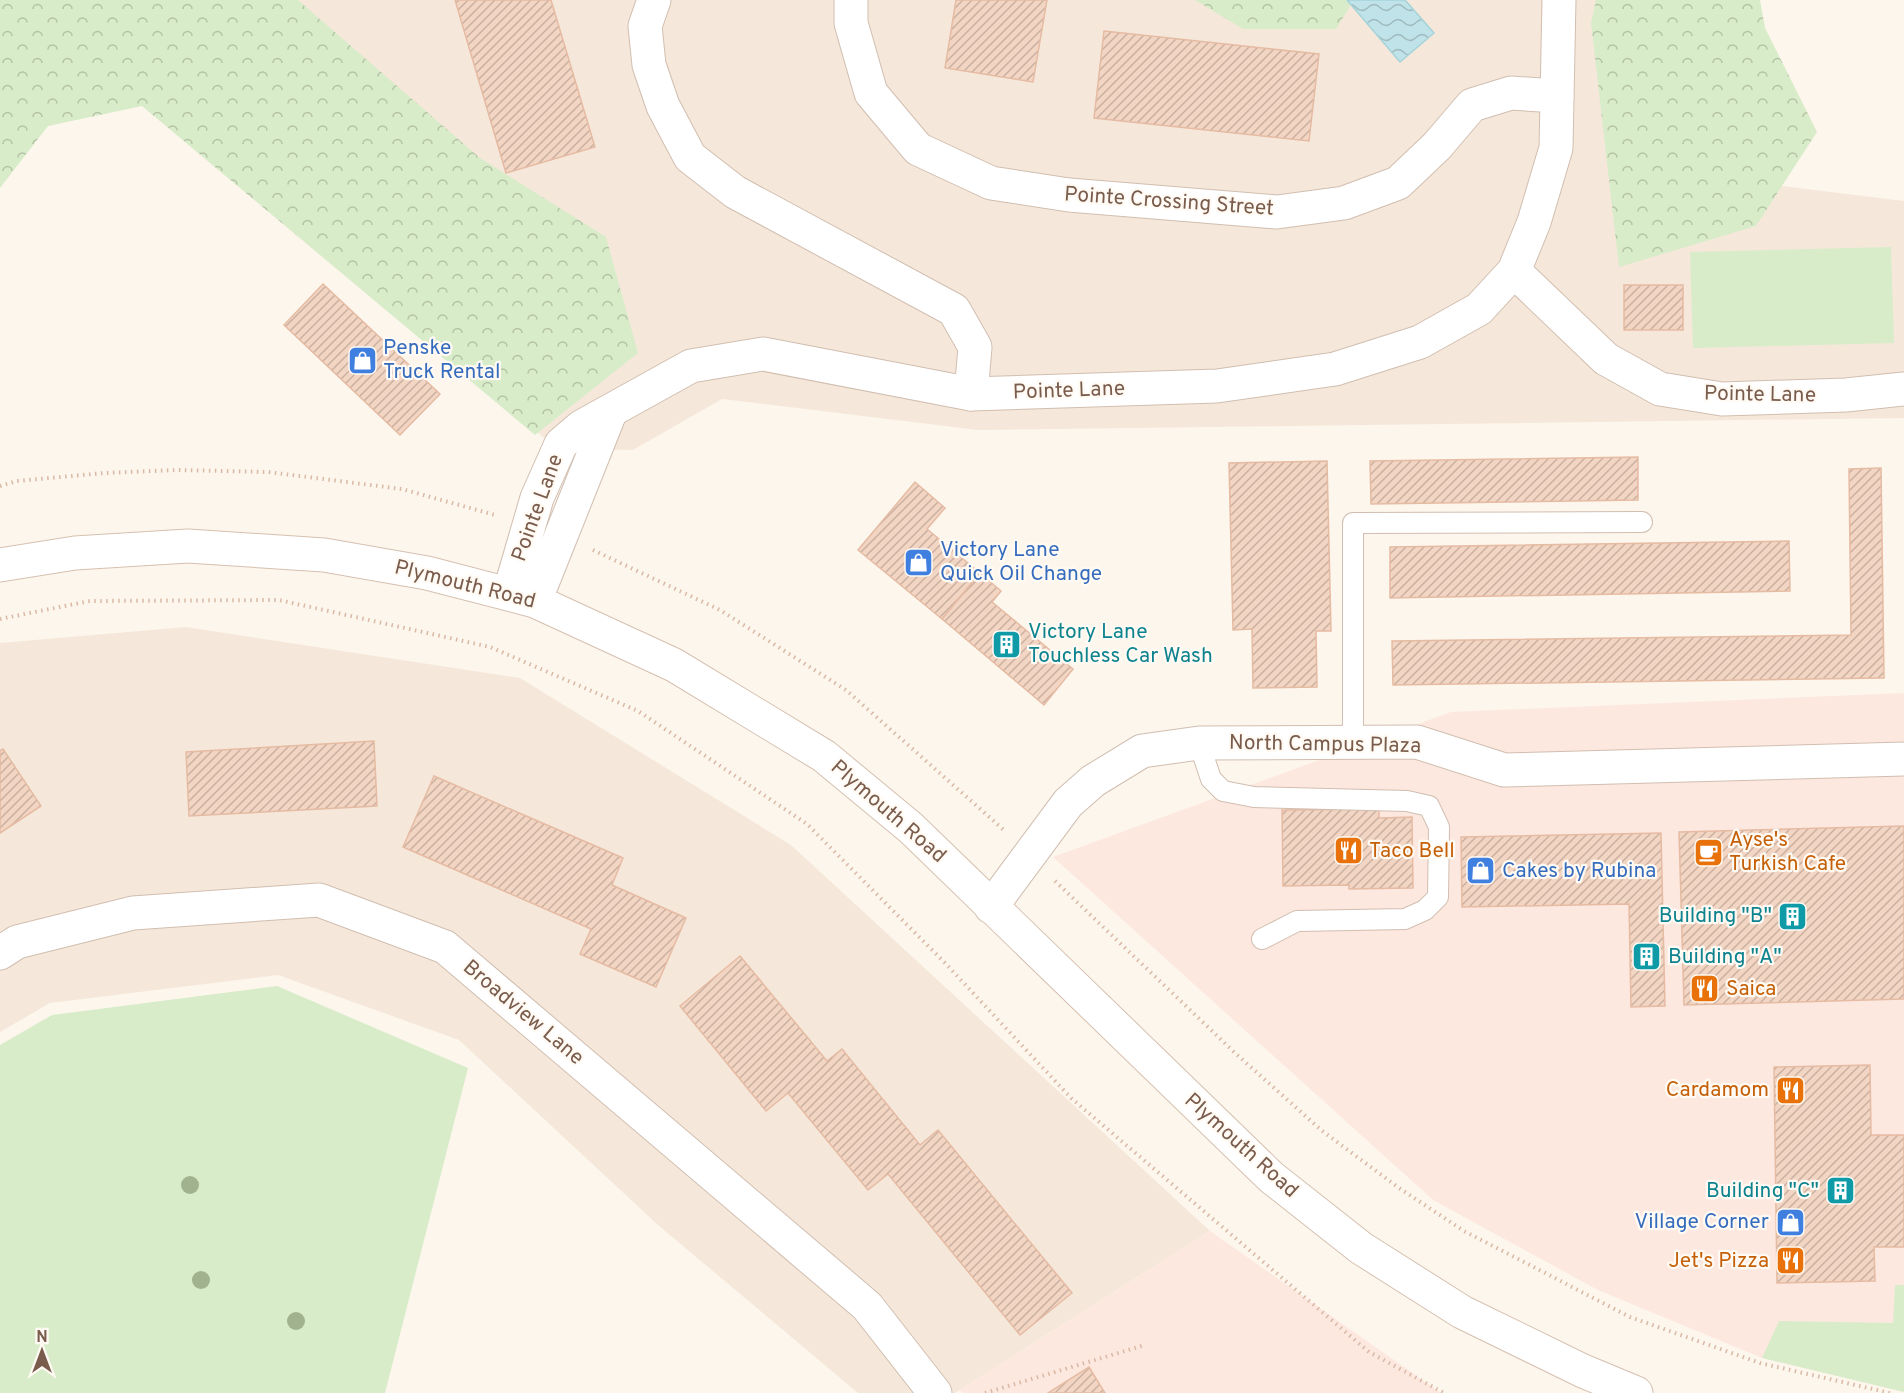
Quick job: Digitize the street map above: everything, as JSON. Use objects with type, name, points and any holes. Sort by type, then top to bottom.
[{"type":"street","points":[[654,0],[645,26],[649,65],[663,106],[690,156],[735,192],[954,310],[975,347],[971,394]]},
{"type":"street","name":"Pointe Crossing Street","points":[[851,0],[851,23],[871,93],[918,149],[991,183],[1069,195],[1277,212],[1344,203],[1398,183],[1437,146],[1472,105],[1511,93],[1557,96]]},
{"type":"street","name":"Pointe Lane","points":[[522,597],[537,498],[561,444],[581,427],[610,413],[691,366],[763,354],[971,394],[1217,386],[1335,369],[1420,342],[1479,309],[1514,272],[1534,222],[1556,148],[1559,0]]},
{"type":"street","name":"Pointe Lane","points":[[1514,272],[1606,359],[1660,389],[1722,399],[1846,395],[1904,389]]},
{"type":"street","name":"Plymouth Road","points":[[0,565],[75,553],[177,546],[263,549],[324,555],[426,573],[522,597],[674,665],[824,756],[911,828],[1271,1177],[1361,1248],[1462,1312],[1583,1371],[1636,1393]]},
{"type":"street","name":"North Campus Plaza","points":[[992,907],[1068,803],[1093,781],[1142,752],[1199,743],[1417,742],[1504,770],[1904,759]]},
{"type":"street","name":"Broadview Lane","points":[[0,953],[17,942],[133,913],[320,900],[445,947],[867,1306],[934,1393]]},
{"type":"lane","points":[[1353,742],[1353,523],[1642,522]]},
{"type":"lane","points":[[1199,743],[1211,779],[1223,791],[1254,797],[1407,801],[1429,806],[1438,828],[1438,897],[1425,910],[1405,919],[1297,921],[1262,939]]},
{"type":"path","points":[[0,486],[17,481],[104,473],[177,470],[268,472],[402,489],[500,516]]},
{"type":"path","points":[[585,547],[720,610],[846,690],[985,812],[1233,1051],[1321,1130],[1399,1188],[1464,1231],[1630,1317],[1760,1363],[1890,1393]]},
{"type":"path","points":[[0,619],[90,601],[279,600],[490,647],[638,711],[807,824],[946,964],[1071,1098],[1369,1352],[1444,1393]]},
{"type":"path","points":[[985,1393],[1145,1345]]},
{"type":"shaded area","points":[[33,0],[1661,0],[1667,172],[1904,201],[1904,418],[978,430],[722,399],[633,450],[557,449]]},
{"type":"shaded area","points":[[186,627],[520,678],[791,845],[1210,1231],[955,1393],[858,1393],[658,1225],[459,1040],[278,975],[50,1003],[0,1032],[0,643]]},
{"type":"shaded area","points":[[1904,693],[1904,1392],[1762,1358],[1598,1290],[1433,1200],[1053,857],[1451,712]]},
{"type":"shaded area","points":[[1210,1231],[1441,1393],[962,1393],[960,1390]]},
{"type":"green space","points":[[0,0],[298,0],[480,158],[606,237],[638,353],[535,435],[142,106],[48,126],[0,188]]},
{"type":"green space","points":[[1195,0],[1354,0],[1336,29],[1243,29]]},
{"type":"green space","points":[[1596,0],[1760,0],[1765,28],[1817,132],[1756,226],[1619,267],[1591,23]]},
{"type":"green space","points":[[1891,247],[1894,343],[1693,348],[1690,252]]},
{"type":"green space","points":[[277,986],[468,1068],[385,1393],[0,1393],[0,1045],[52,1015]]},
{"type":"green space","points":[[1895,1285],[1904,1285],[1904,1392],[1762,1358],[1779,1321],[1893,1323]]},
{"type":"water","points":[[1347,0],[1405,0],[1434,33],[1400,62]]},
{"type":"building","points":[[455,0],[551,0],[595,147],[506,173]]},
{"type":"building","points":[[956,0],[1047,0],[1033,82],[945,68]]},
{"type":"building","points":[[1104,31],[1319,54],[1309,141],[1094,118]]},
{"type":"building","name":"Penske Truck Rental","points":[[323,284],[440,394],[400,435],[284,325]]},
{"type":"building","points":[[1624,285],[1683,285],[1683,330],[1624,330]]},
{"type":"building","points":[[1638,457],[1638,500],[1371,504],[1370,461]]},
{"type":"building","points":[[1327,461],[1331,631],[1316,631],[1317,687],[1253,688],[1252,629],[1233,630],[1229,463]]},
{"type":"building","points":[[1881,468],[1884,678],[1393,685],[1392,641],[1851,635],[1849,469]]},
{"type":"building","name":"Victory Lane Quick Oil Change","points":[[915,482],[945,508],[927,529],[980,573],[942,619],[858,550]]},
{"type":"building","points":[[1789,541],[1790,591],[1390,598],[1390,547]]},
{"type":"building","name":"Victory Lane Touchless Car Wash","points":[[980,573],[1001,591],[992,602],[1073,669],[1044,705],[942,619]]},
{"type":"building","points":[[374,741],[377,806],[189,816],[186,752]]},
{"type":"building","points":[[3,749],[41,806],[0,833],[0,751]]},
{"type":"building","points":[[434,776],[623,858],[612,885],[686,918],[656,987],[580,954],[591,929],[403,847]]},
{"type":"building","name":"Taco Bell","points":[[1379,809],[1379,818],[1412,817],[1413,888],[1349,889],[1349,885],[1283,886],[1282,810]]},
{"type":"building","name":"Building \"B\"","points":[[1904,826],[1904,999],[1684,1005],[1679,832]]},
{"type":"building","name":"Building \"A\"","points":[[1661,833],[1665,1006],[1631,1007],[1629,904],[1462,907],[1461,837]]},
{"type":"building","points":[[740,956],[827,1061],[842,1049],[920,1145],[938,1130],[1072,1293],[1020,1335],[888,1174],[868,1190],[788,1093],[766,1111],[680,1006]]},
{"type":"building","name":"Building \"C\"","points":[[1870,1065],[1871,1135],[1904,1135],[1904,1247],[1874,1247],[1875,1281],[1777,1283],[1774,1067]]},
{"type":"building","points":[[1089,1367],[1105,1393],[1048,1393]]},
{"type":"place","name":"Penske Truck Rental","points":[[362,360]]},
{"type":"place","name":"Victory Lane Quick Oil Change","points":[[919,562]]},
{"type":"place","name":"Victory Lane Touchless Car Wash","points":[[1007,644]]},
{"type":"place","name":"Taco Bell","points":[[1348,851]]},
{"type":"place","name":"Ayse's Turkish Cafe","points":[[1708,852]]},
{"type":"place","name":"Cakes by Rubina","points":[[1481,871]]},
{"type":"place","name":"Building \"B\"","points":[[1793,916]]},
{"type":"place","name":"Building \"A\"","points":[[1647,957]]},
{"type":"place","name":"Saica","points":[[1705,989]]},
{"type":"place","name":"Cardamom","points":[[1790,1090]]},
{"type":"place","name":"Building \"C\"","points":[[1840,1191]]},
{"type":"place","name":"Village Corner","points":[[1790,1222]]},
{"type":"place","name":"Jet's Pizza","points":[[1790,1261]]}]
